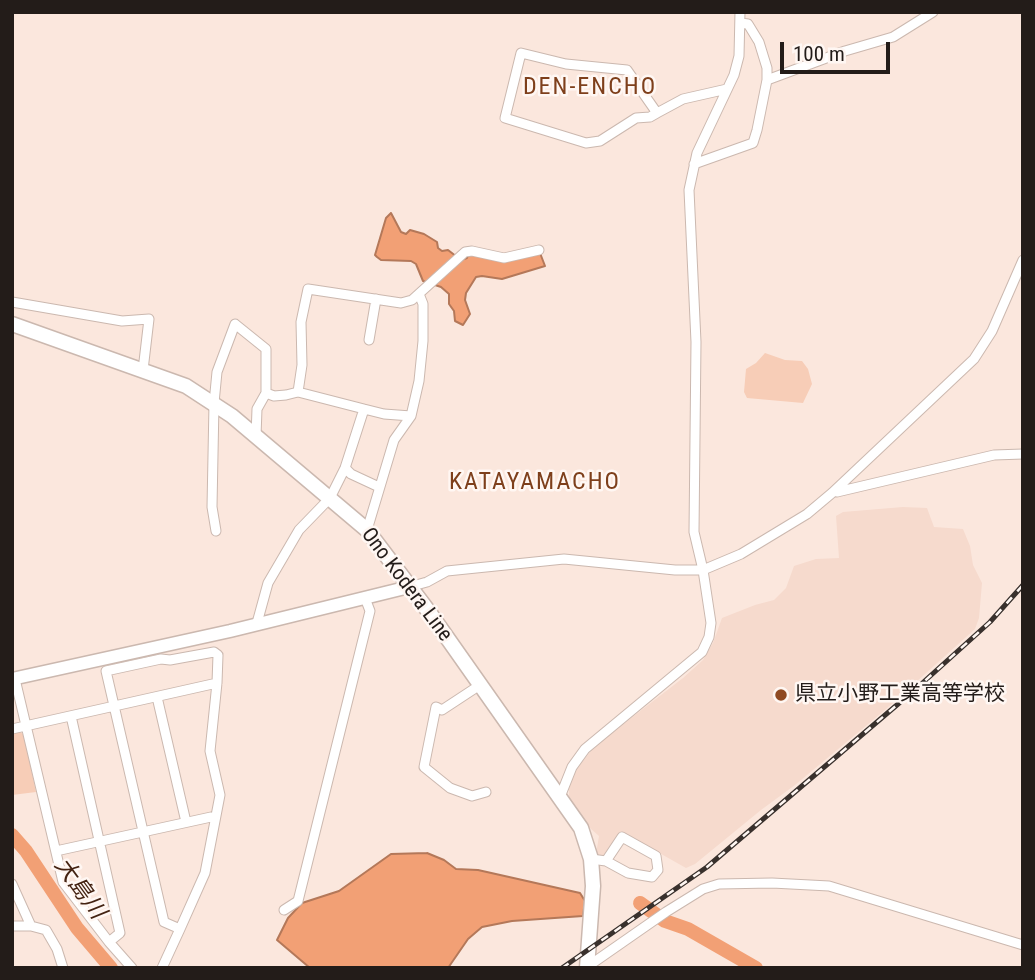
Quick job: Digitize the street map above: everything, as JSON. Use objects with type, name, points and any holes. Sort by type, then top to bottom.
[{"type":"main road","name":"Ono Kodera Line","points":[[12,324],[186,386],[214,403],[256,436],[367,530],[560,797],[599,860],[593,886],[587,967]]},
{"type":"street","points":[[767,80],[845,51],[893,37],[933,12]]},
{"type":"street","points":[[694,163],[753,143],[767,80],[767,68],[762,50],[748,24],[740,17]]},
{"type":"street","points":[[560,797],[572,767],[585,749],[702,652],[709,637],[711,623],[694,532],[696,342],[689,190],[694,163],[739,56],[740,17]]},
{"type":"street","points":[[657,113],[627,70],[566,64],[521,53],[505,118],[586,143],[600,141],[636,118],[650,117],[683,99],[727,89]]},
{"type":"street","points":[[298,392],[302,365],[301,322],[308,289],[401,303],[412,300],[459,256],[472,251],[503,258],[539,250]]},
{"type":"street","points":[[132,968],[63,882],[13,679],[410,587],[427,582],[447,571],[564,559],[675,570],[703,570],[741,554],[807,514],[974,359],[992,331],[1023,260]]},
{"type":"street","points":[[367,530],[394,440],[411,416],[419,381],[423,341],[422,291]]},
{"type":"street","points":[[369,340],[376,299]]},
{"type":"street","points":[[12,302],[122,321],[149,319],[143,370]]},
{"type":"street","points":[[216,531],[212,507],[214,403],[217,372],[235,324],[266,349],[265,393],[257,409],[256,436]]},
{"type":"street","points":[[265,393],[274,396],[298,392],[384,414],[411,416]]},
{"type":"street","points":[[257,623],[268,583],[299,530],[330,498],[345,468],[364,408]]},
{"type":"street","points":[[832,493],[954,463],[994,455],[1023,454]]},
{"type":"street","points":[[345,468],[351,474],[379,487]]},
{"type":"street","points":[[284,910],[298,901],[370,611],[365,598]]},
{"type":"street","points":[[162,968],[180,929],[205,873],[215,818],[219,786],[210,751],[217,684],[218,655],[214,652],[170,660],[161,659],[106,671],[164,922],[180,929]]},
{"type":"street","points":[[12,729],[217,684]]},
{"type":"street","points":[[480,685],[442,710],[436,707],[424,767],[450,788],[472,796],[486,792]]},
{"type":"street","points":[[158,697],[186,822]]},
{"type":"street","points":[[71,716],[120,933],[109,942]]},
{"type":"street","points":[[56,851],[215,818]]},
{"type":"street","points":[[622,837],[656,856],[658,870],[652,877],[628,873],[599,860],[622,837]]},
{"type":"street","points":[[12,884],[31,926]]},
{"type":"street","points":[[587,967],[666,912],[703,889],[719,884],[829,886],[1023,945]]},
{"type":"street","points":[[12,926],[31,926],[46,930],[57,949],[63,968]]},
{"type":"shaded area","points":[[391,213],[401,232],[406,234],[410,230],[424,234],[437,242],[442,251],[448,250],[461,260],[467,258],[469,253],[507,261],[540,253],[545,266],[502,279],[476,277],[466,293],[465,300],[470,314],[463,325],[455,321],[454,311],[449,304],[449,294],[441,287],[423,281],[416,264],[411,261],[381,260],[375,255],[386,218]]},
{"type":"shaded area","points":[[765,353],[785,360],[802,361],[808,369],[812,384],[803,403],[747,398],[744,392],[746,369]]},
{"type":"shaded area","name":"県立小野工業高等学校","points":[[903,507],[927,508],[934,527],[963,529],[970,546],[973,565],[982,583],[979,618],[975,629],[885,710],[695,864],[686,868],[624,833],[606,856],[599,857],[596,854],[599,836],[582,821],[569,799],[574,772],[595,746],[703,660],[713,643],[722,618],[774,600],[786,588],[794,566],[816,559],[839,558],[836,516],[843,512]]},
{"type":"shaded area","points":[[19,731],[24,735],[36,792],[12,795],[12,733]]},
{"type":"shaded area","points":[[427,853],[456,869],[478,870],[580,893],[585,901],[583,916],[512,921],[482,927],[468,939],[448,968],[310,968],[277,940],[288,918],[302,903],[339,891],[391,854]]},
{"type":"waterway","name":"大島川","points":[[12,835],[26,851],[77,928],[111,968]]},
{"type":"waterway","points":[[640,903],[665,921],[688,929],[756,968]]},
{"type":"railway","points":[[562,968],[707,867],[918,687],[990,622],[1023,585]]},
{"type":"place","name":"県立小野工業高等学校","points":[[781,695]]},
{"type":"district","name":"DEN-ENCHO","points":[[590,88]]},
{"type":"district","name":"KATAYAMACHO","points":[[535,483]]}]
